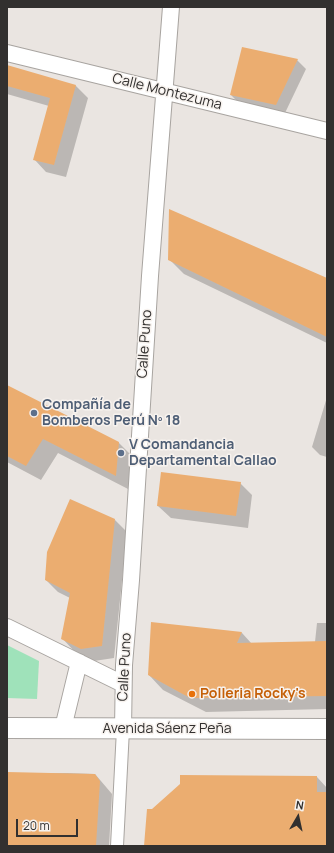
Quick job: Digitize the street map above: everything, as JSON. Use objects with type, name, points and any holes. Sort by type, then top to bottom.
[{"type":"street","name":"Calle Puno","points":[[123,728],[123,684],[150,276],[166,92],[171,7]]},
{"type":"street","name":"Calle Montezuma","points":[[7,53],[327,131]]},
{"type":"street","points":[[7,627],[123,684]]},
{"type":"street","points":[[63,728],[79,662]]},
{"type":"street","name":"Avenida Sáenz Peña","points":[[7,728],[327,729]]},
{"type":"street","points":[[116,846],[123,728]]},
{"type":"green space","points":[[7,645],[39,661],[37,699],[7,698]]},
{"type":"building","points":[[242,47],[298,59],[276,105],[230,95]]},
{"type":"building","points":[[7,65],[76,85],[54,165],[33,160],[50,98],[7,86]]},
{"type":"building","points":[[169,209],[327,278],[327,337],[168,260]]},
{"type":"building","name":"Compañía de Bomberos Perú Nº 18","points":[[7,385],[119,442],[116,476],[43,439],[26,466],[7,456]]},
{"type":"building","points":[[161,472],[241,482],[236,516],[157,506]]},
{"type":"building","points":[[70,499],[115,519],[102,646],[81,649],[61,639],[70,593],[45,580],[47,552]]},
{"type":"building","points":[[151,622],[242,632],[237,643],[327,641],[327,696],[190,698],[148,675]]},
{"type":"building","points":[[7,772],[95,774],[100,781],[96,846],[7,846]]},
{"type":"building","points":[[180,775],[317,776],[317,792],[327,792],[327,846],[144,846],[147,809],[152,809],[180,784]]},
{"type":"place","name":"Compañía de Bomberos Perú Nº 18","points":[[34,413]]},
{"type":"place","name":"V Comandancia Departamental Callao","points":[[121,453]]},
{"type":"place","name":"Polleria Rocky's","points":[[192,694]]}]
